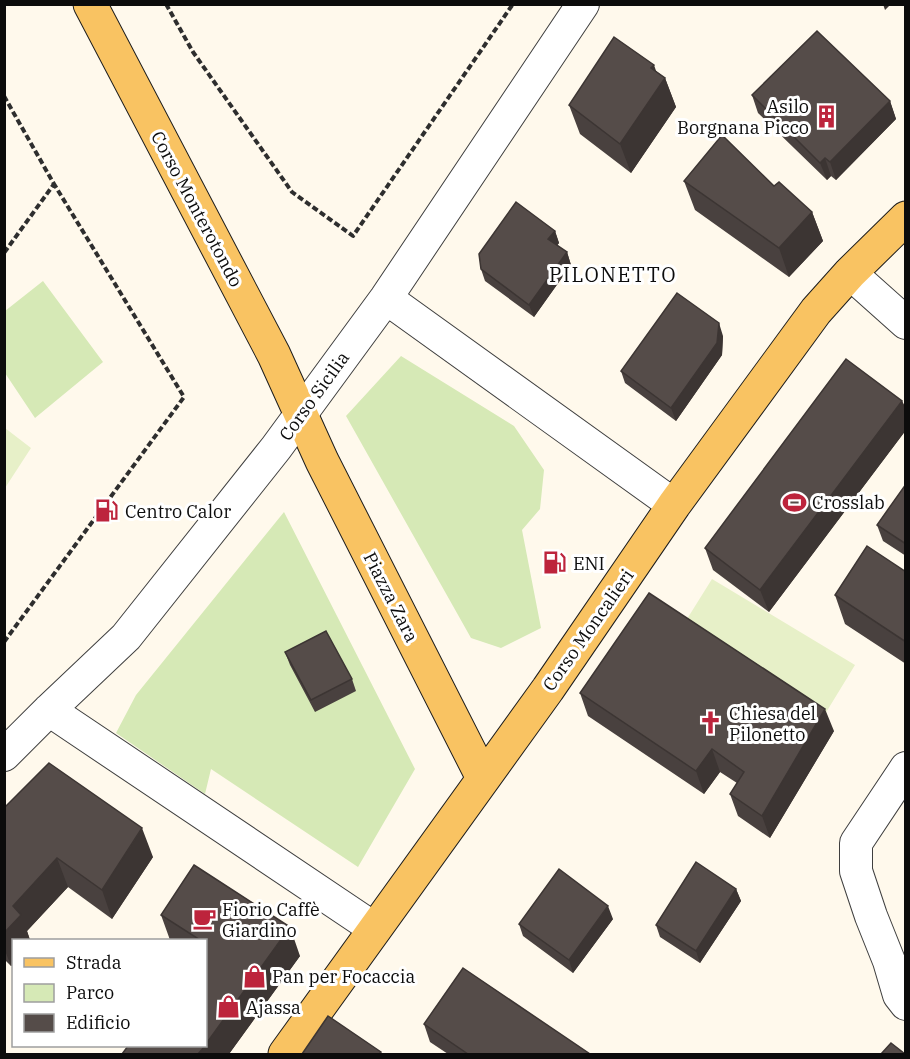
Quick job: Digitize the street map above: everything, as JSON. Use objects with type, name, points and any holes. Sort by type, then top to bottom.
[{"type":"main road","name":"Corso Monterotondo","points":[[90,4],[274,355],[301,416]]},
{"type":"main road","name":"Corso Moncalieri","points":[[285,1054],[548,689],[674,505],[816,311],[850,273],[906,218]]},
{"type":"main road","name":"Piazza Zara","points":[[301,416],[483,778]]},
{"type":"street","name":"Corso Sicilia","points":[[4,755],[126,637],[301,416],[387,298],[584,4]]},
{"type":"street","points":[[850,273],[906,323]]},
{"type":"street","points":[[387,298],[674,505]]},
{"type":"street","points":[[49,710],[375,928]]},
{"type":"street","points":[[906,768],[856,843],[856,872],[899,995],[906,1004]]},
{"type":"path","points":[[166,4],[193,52],[292,192],[353,236],[513,4]]},
{"type":"path","points":[[4,96],[54,184],[184,397],[4,642]]},
{"type":"path","points":[[4,253],[54,184]]},
{"type":"green space","points":[[43,281],[103,362],[35,418],[5,373],[5,311]]},
{"type":"green space","points":[[401,356],[514,426],[544,470],[540,509],[522,530],[541,628],[501,648],[471,638],[346,416]]},
{"type":"green space","points":[[5,428],[31,448],[5,488]]},
{"type":"green space","points":[[284,512],[415,769],[358,867],[211,769],[205,794],[116,733],[136,695]]},
{"type":"green space","points":[[712,579],[855,665],[822,719],[682,627]]},
{"type":"building","name":"Asilo Borgnana Picco","points":[[817,31],[890,101],[830,162],[825,158],[820,163],[752,95]]},
{"type":"building","points":[[614,37],[654,65],[651,68],[665,78],[620,144],[569,105]]},
{"type":"building","points":[[722,135],[774,186],[779,182],[812,212],[779,248],[684,181]]},
{"type":"building","points":[[516,202],[555,231],[548,239],[567,252],[529,305],[481,269],[479,254]]},
{"type":"building","points":[[677,293],[719,323],[717,343],[671,408],[621,371]]},
{"type":"building","points":[[846,359],[902,401],[760,590],[705,548]]},
{"type":"building","points":[[906,484],[906,544],[877,525]]},
{"type":"building","points":[[867,546],[906,572],[906,642],[835,595]]},
{"type":"building","name":"Chiesa del Pilonetto","points":[[649,593],[825,709],[762,816],[730,794],[744,772],[712,749],[696,771],[580,693]]},
{"type":"building","points":[[326,631],[352,679],[311,700],[285,652]]},
{"type":"building","points":[[49,763],[142,828],[102,890],[57,858],[13,906],[21,915],[4,933],[4,808]]},
{"type":"building","points":[[696,862],[736,889],[696,951],[656,925]]},
{"type":"building","points":[[194,865],[290,927],[207,1043],[207,939],[198,939],[161,915]]},
{"type":"building","points":[[559,869],[608,906],[569,960],[519,924]]},
{"type":"building","points":[[463,968],[590,1054],[468,1054],[424,1024]]},
{"type":"building","points":[[328,1016],[381,1052],[379,1054],[302,1054]]},
{"type":"building","points":[[891,1043],[905,1054],[881,1054]]},
{"type":"building","points":[[127,1047],[204,1047],[198,1054],[122,1054]]},
{"type":"place","name":"Asilo Borgnana Picco","points":[[827,116]]},
{"type":"place","name":"Crosslab","points":[[794,502]]},
{"type":"place","name":"Centro Calor","points":[[107,511]]},
{"type":"place","name":"ENI","points":[[555,563]]},
{"type":"place","name":"Chiesa del Pilonetto","points":[[711,723]]},
{"type":"place","name":"Fiorio Caffè Giardino","points":[[204,919]]},
{"type":"place","name":"Pan per Focaccia","points":[[254,976]]},
{"type":"place","name":"Ajassa","points":[[228,1007]]},
{"type":"district","name":"PILONETTO","points":[[613,274]]}]
